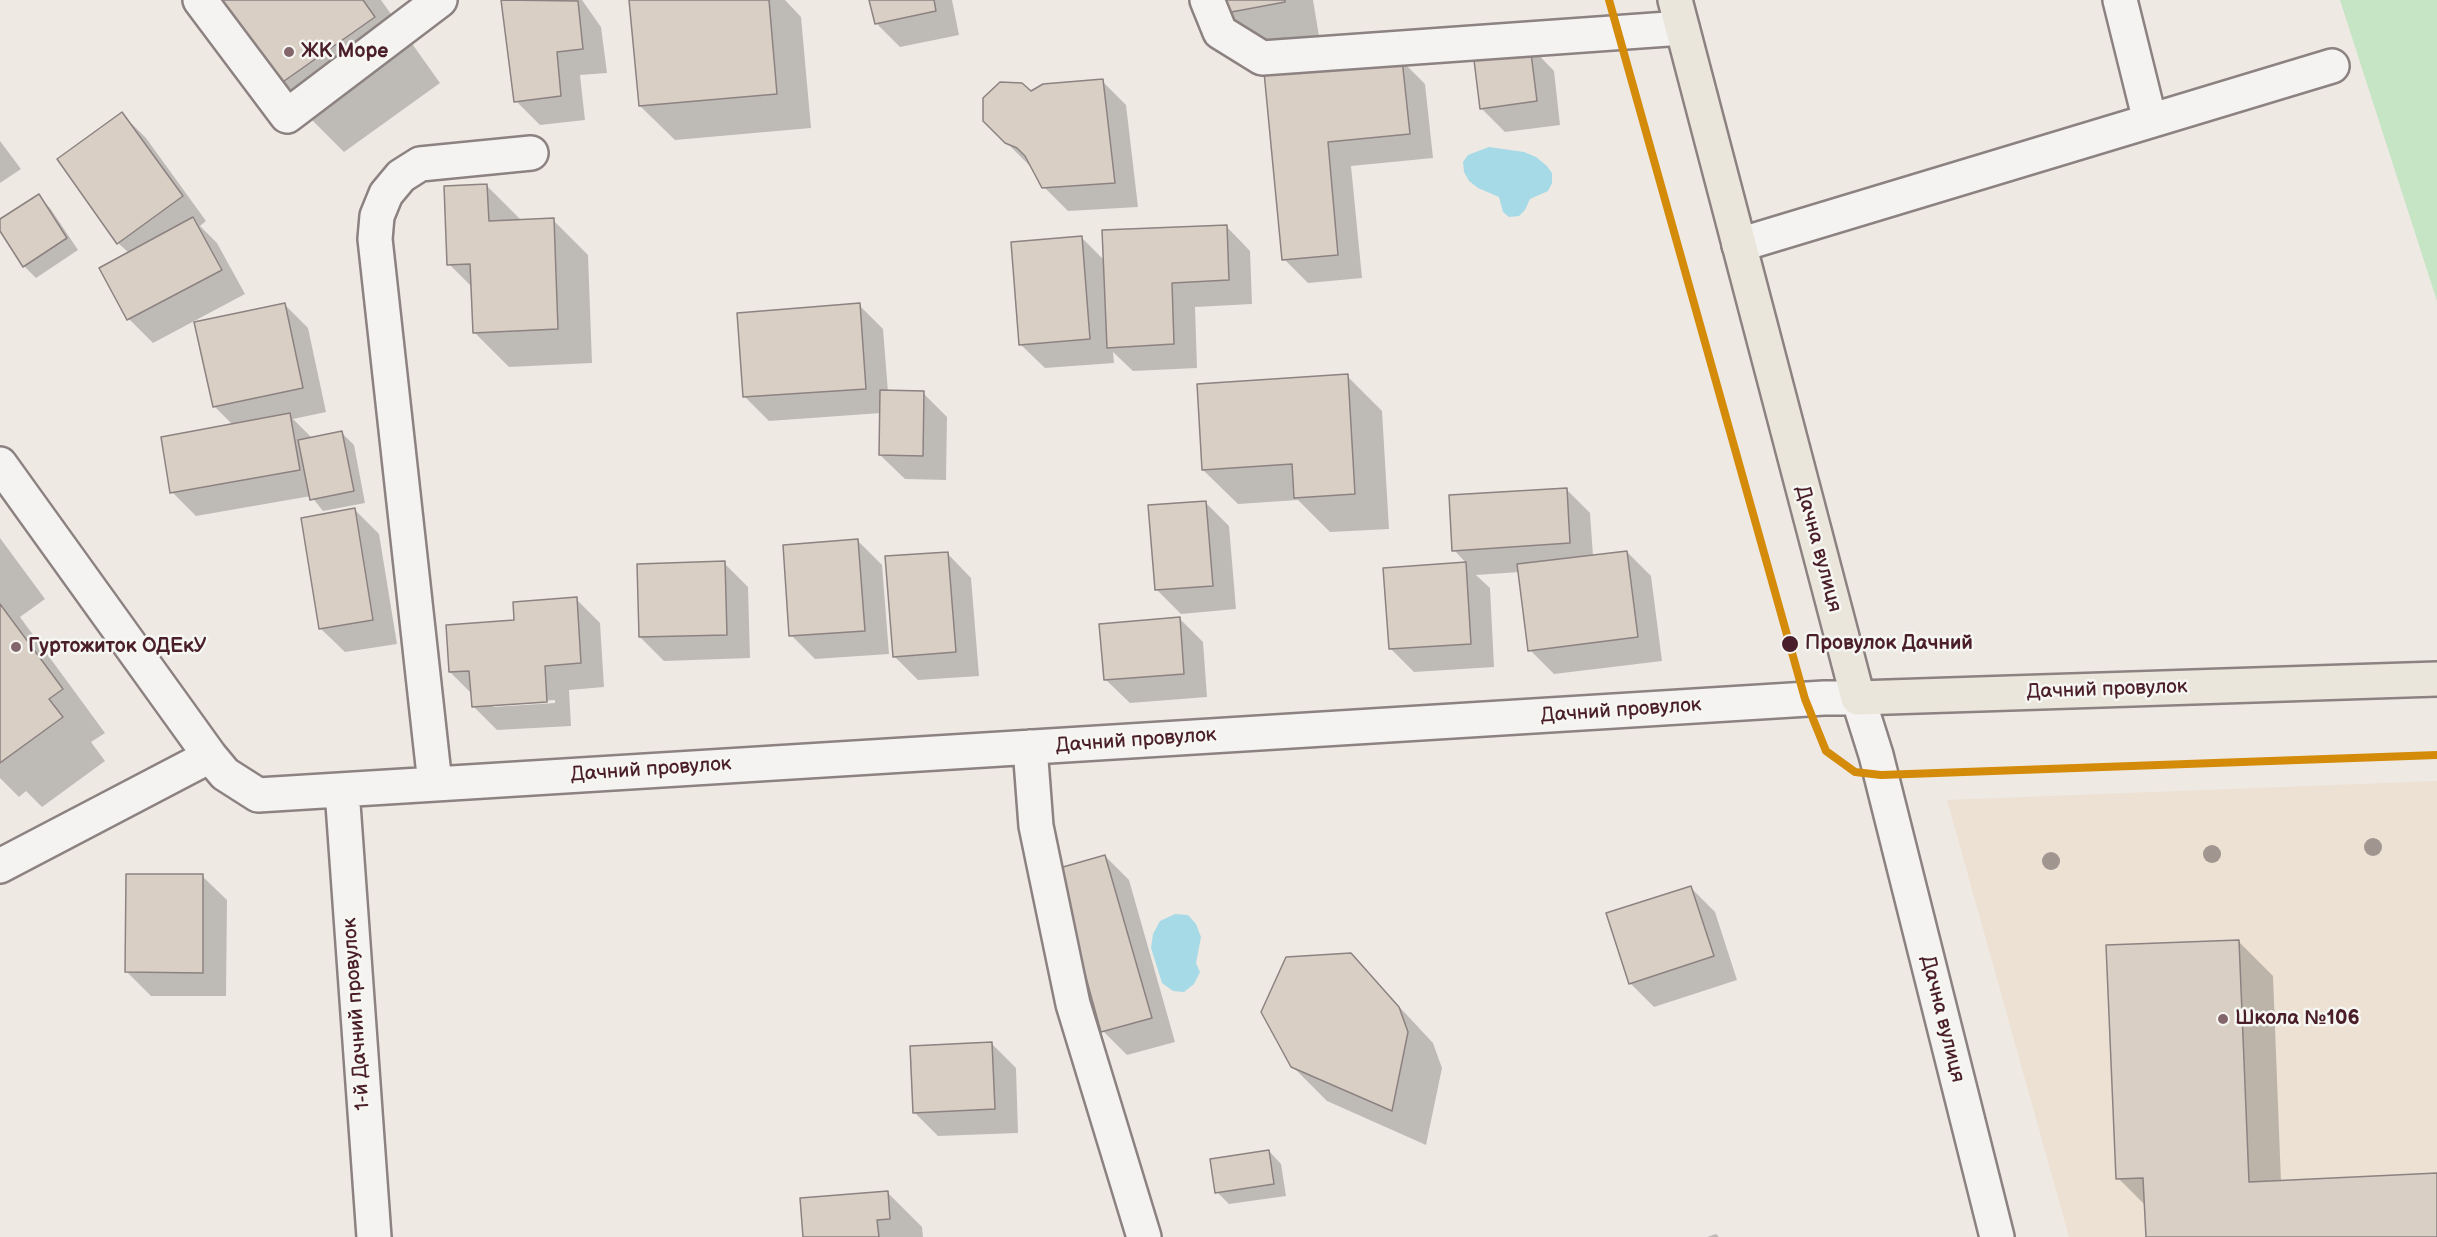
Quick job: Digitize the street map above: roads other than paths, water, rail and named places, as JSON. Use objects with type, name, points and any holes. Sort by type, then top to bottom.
[{"type":"main road","name":"Дачна вулиця","points":[[1678,14],[1858,698]]},
{"type":"main road","name":"Дачний провулок","points":[[1858,698],[2437,679]]},
{"type":"street","points":[[200,0],[287,116],[440,0]]},
{"type":"street","points":[[1207,0],[1220,32],[1262,58],[1678,14]]},
{"type":"street","points":[[2120,0],[2150,121]]},
{"type":"street","points":[[1739,245],[2332,66]]},
{"type":"street","points":[[435,784],[377,251],[376,216],[386,194],[393,185],[401,176],[420,164],[531,153]]},
{"type":"street","name":"Дачний провулок","points":[[0,464],[210,756],[225,774],[258,795],[1824,698],[1858,698]]},
{"type":"street","name":"Дачна вулиця","points":[[1858,698],[1876,755],[1997,1237]]},
{"type":"street","points":[[1030,747],[1035,826],[1073,1004],[1144,1237]]},
{"type":"street","points":[[0,866],[210,756]]},
{"type":"street","name":"1-й Дачний провулок","points":[[342,790],[374,1237]]},
{"type":"water","points":[[1489,147],[1524,152],[1536,157],[1552,173],[1552,183],[1548,191],[1530,199],[1519,216],[1509,217],[1503,212],[1499,197],[1478,188],[1469,181],[1464,172],[1463,162],[1468,155]]},
{"type":"water","points":[[1175,914],[1188,915],[1196,924],[1201,937],[1196,963],[1200,972],[1194,984],[1184,992],[1173,991],[1162,983],[1151,948],[1153,934],[1160,921]]},
{"type":"place","name":"ЖК Море","points":[[289,52]]},
{"type":"place","name":"Провулок Дачний","points":[[1790,644]]},
{"type":"place","name":"Гуртожиток ОДЕкУ","points":[[16,647]]},
{"type":"place","name":"Школа №106","points":[[2223,1019]]}]
